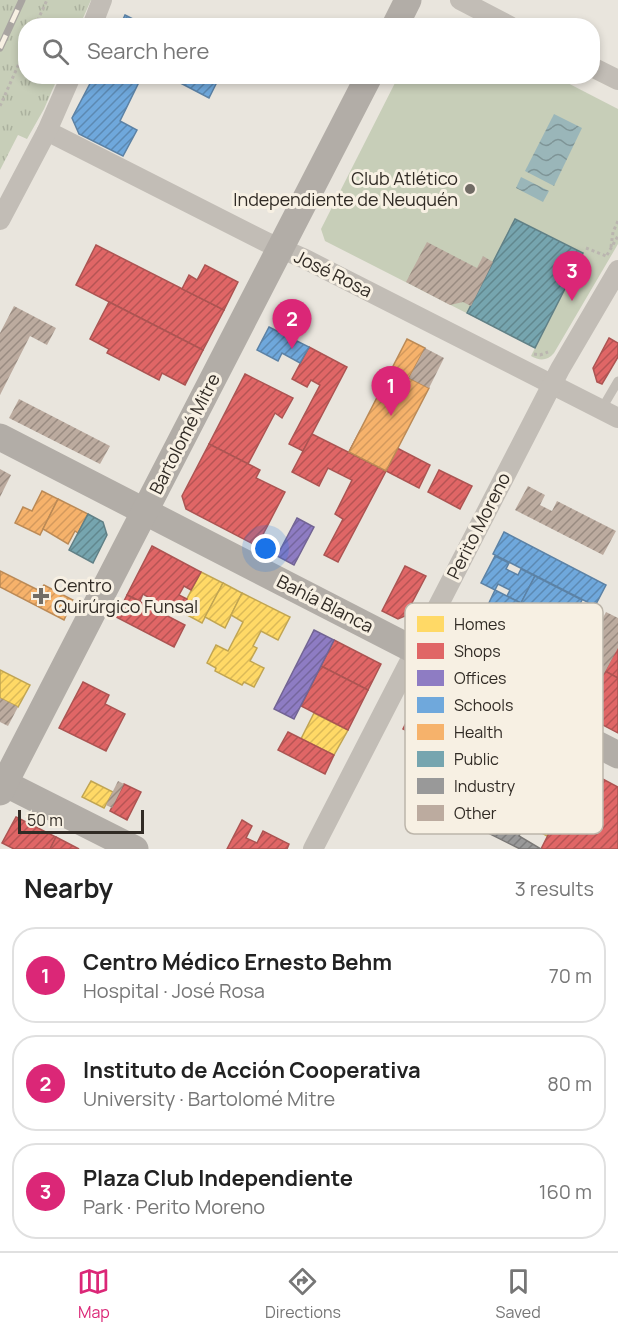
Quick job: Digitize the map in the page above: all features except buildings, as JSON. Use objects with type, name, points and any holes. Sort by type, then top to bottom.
[{"type":"street","points":[[95,18],[102,0]]},
{"type":"street","points":[[399,18],[408,0]]},
{"type":"street","points":[[460,0],[495,18]]},
{"type":"street","points":[[600,71],[618,80]]},
{"type":"street","points":[[0,220],[47,131],[68,84]]},
{"type":"street","name":"Bartolomé Mitre","points":[[1,785],[365,84]]},
{"type":"street","name":"José Rosa","points":[[47,131],[610,414]]},
{"type":"street","name":"Perito Moreno","points":[[440,603],[612,263]]},
{"type":"street","name":"Bahía Blanca","points":[[0,437],[405,646]]},
{"type":"street","name":"Perito Moreno","points":[[313,849],[405,670]]},
{"type":"street","name":"Bahía Blanca","points":[[603,747],[618,755]]},
{"type":"street","points":[[1,785],[135,849]]},
{"type":"lane","points":[[610,414],[618,381]]},
{"type":"path","points":[[39,18],[47,0]]},
{"type":"path","points":[[0,106],[18,66]]},
{"type":"path","points":[[611,249],[613,232],[618,221]]},
{"type":"path","points":[[586,248],[612,263]]},
{"type":"green space","points":[[0,0],[91,0],[83,18],[18,18],[18,84],[55,84],[27,139],[18,135],[0,170]]},
{"type":"green space","name":"Club Atlético Independiente de Neuquén","points":[[394,84],[570,84],[618,109],[618,244],[549,358],[540,359],[531,356],[535,348],[325,241],[321,229]]},
{"type":"water","points":[[554,114],[582,128],[554,186],[525,171]]},
{"type":"water","points":[[521,177],[549,191],[543,202],[516,188]]},
{"type":"railway","points":[[0,48],[22,0]]},
{"type":"place","name":"Club Atlético Independiente de Neuquén","points":[[470,189]]},
{"type":"place","name":"Plaza Club Independiente","points":[[572,301]]},
{"type":"place","name":"Instituto de Acción Cooperativa","points":[[292,349]]},
{"type":"place","name":"Centro Médico Ernesto Behm","points":[[391,416]]},
{"type":"place","name":"Centro Quirúrgico Funsal","points":[[41,596]]}]
